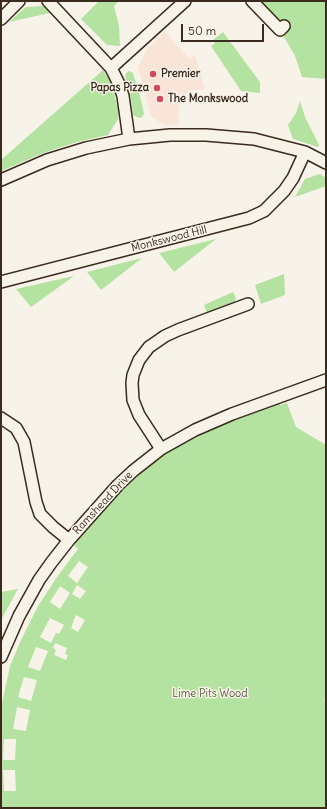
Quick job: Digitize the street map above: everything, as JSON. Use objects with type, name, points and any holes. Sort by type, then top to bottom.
[{"type":"street","points":[[1,19],[19,1]]},
{"type":"street","points":[[48,1],[112,68],[123,96],[129,139]]},
{"type":"street","points":[[112,68],[185,1]]},
{"type":"street","points":[[252,1],[280,30],[284,26]]},
{"type":"street","points":[[1,180],[47,160],[86,148],[129,139],[170,135],[213,135],[254,138],[305,152],[326,163]]},
{"type":"street","name":"Monkswood Hill","points":[[1,282],[250,218],[264,211],[284,191],[293,178],[305,152]]},
{"type":"street","points":[[161,449],[139,415],[133,400],[133,375],[139,360],[150,347],[165,336],[248,304]]},
{"type":"street","name":"Ramshead Drive","points":[[1,657],[6,642],[28,598],[39,580],[69,540],[118,486],[133,472],[161,449],[195,430],[232,414],[326,380]]},
{"type":"street","points":[[1,418],[16,428],[24,442],[36,502],[40,514],[69,540]]},
{"type":"shaded area","points":[[164,31],[189,58],[195,55],[205,90],[189,90],[179,106],[179,125],[166,126],[151,116],[138,66],[147,50]]},
{"type":"green space","points":[[99,1],[119,1],[114,6],[119,26],[120,46],[107,45],[81,19]]},
{"type":"green space","points":[[252,1],[326,1],[326,79],[302,77],[295,56],[280,30]]},
{"type":"green space","points":[[44,6],[50,13],[9,22],[26,7]]},
{"type":"green space","points":[[223,32],[260,82],[260,93],[241,91],[211,46],[215,43],[213,40]]},
{"type":"green space","points":[[103,70],[112,85],[118,110],[118,119],[108,135],[77,142],[46,152],[1,171],[1,160]]},
{"type":"green space","points":[[129,71],[133,73],[144,114],[139,118],[133,115],[131,98],[125,76]]},
{"type":"green space","points":[[300,101],[305,117],[319,145],[318,147],[293,139],[288,125],[296,113]]},
{"type":"green space","points":[[320,174],[326,178],[326,186],[295,197],[305,179]]},
{"type":"green space","points":[[216,239],[174,272],[159,253]]},
{"type":"green space","points":[[142,258],[101,290],[87,272]]},
{"type":"green space","points":[[284,274],[285,295],[261,304],[255,285]]},
{"type":"green space","points":[[74,276],[31,307],[16,289]]},
{"type":"green space","points":[[233,292],[236,298],[234,304],[207,313],[204,305]]},
{"type":"green space","name":"Lime Pits Wood","points":[[279,403],[280,405],[287,403],[296,427],[326,445],[326,696],[324,700],[326,702],[326,808],[1,808],[1,708],[10,666],[38,606],[78,549],[74,545],[124,488],[152,464],[178,445],[205,431]],"holes":[[[79,561],[88,567],[77,583],[68,576]],[[77,585],[86,591],[80,599],[72,594]],[[60,586],[70,593],[60,609],[50,602]],[[76,615],[85,620],[78,632],[71,628]],[[50,618],[64,625],[59,634],[56,633],[51,643],[40,637]],[[55,643],[67,648],[65,654],[68,655],[66,660],[54,655],[56,650],[53,648]],[[36,647],[48,651],[40,671],[28,667]],[[24,677],[37,680],[31,701],[18,697]],[[17,707],[30,710],[26,731],[13,729]],[[4,739],[16,739],[15,760],[3,760]],[[3,770],[15,770],[16,791],[4,791]]]},
{"type":"green space","points":[[18,589],[1,620],[1,592]]},
{"type":"place","name":"Premier","points":[[153,74]]},
{"type":"place","name":"Papas Pizza","points":[[157,88]]},
{"type":"place","name":"The Monkswood","points":[[160,99]]}]
